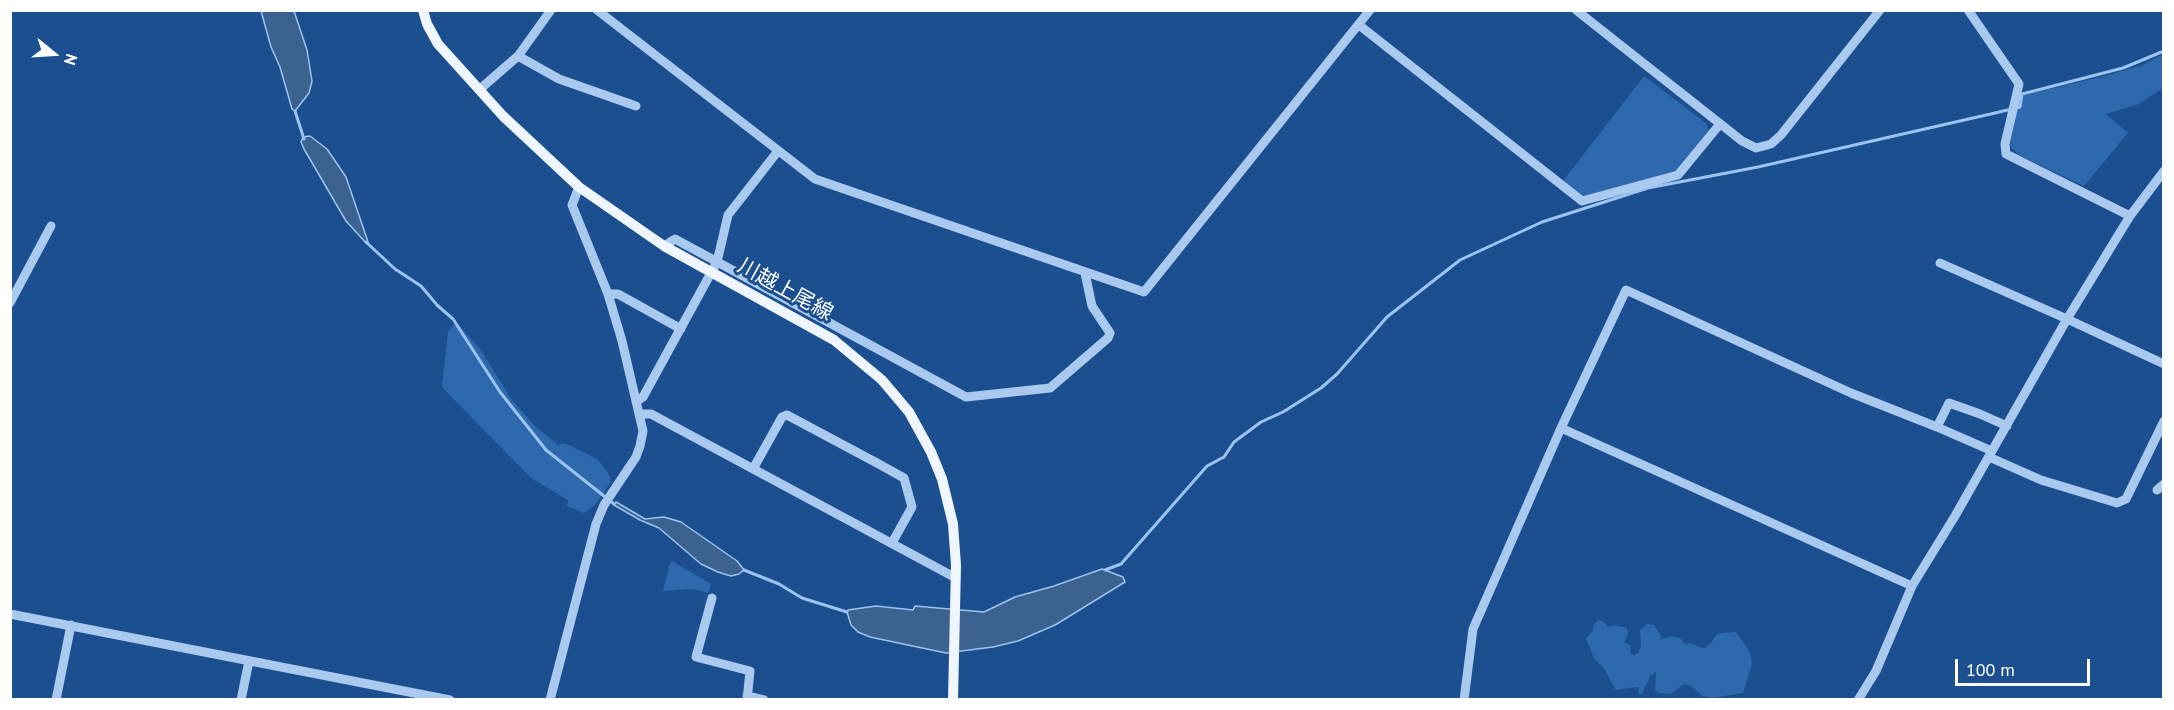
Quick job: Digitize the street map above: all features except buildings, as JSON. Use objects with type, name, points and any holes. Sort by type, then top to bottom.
[{"type":"main road","name":"川越上尾線","points":[[423,10],[427,24],[438,44],[526,140],[579,187],[664,246],[834,339],[870,368],[896,395],[920,429],[942,479],[953,524],[956,578],[953,699]]},
{"type":"street","points":[[479,90],[518,56],[551,10]]},
{"type":"street","points":[[597,10],[815,179],[1144,292],[1148,290],[1370,10]]},
{"type":"street","points":[[1576,10],[1742,141],[1750,146],[1764,147],[1781,135],[1880,10]]},
{"type":"street","points":[[1968,10],[2019,84],[2005,144],[2006,154],[2130,216]]},
{"type":"street","points":[[1359,25],[1582,201],[1678,175],[1720,124]]},
{"type":"street","points":[[518,56],[559,79],[636,106]]},
{"type":"street","points":[[637,401],[643,397],[712,273],[717,262],[728,215],[778,151]]},
{"type":"street","points":[[1858,699],[1876,671],[1912,586],[2007,426],[2067,319],[2130,216],[2163,171]]},
{"type":"street","points":[[550,699],[596,524],[604,506],[640,446],[643,431],[608,294],[572,205],[579,187]]},
{"type":"street","points":[[10,303],[51,226]]},
{"type":"street","points":[[664,246],[675,239],[966,397],[1050,388],[1108,338],[1110,333],[1092,306],[1085,273]]},
{"type":"street","points":[[1940,263],[2163,364]]},
{"type":"street","points":[[1464,699],[1473,629],[1626,290],[1851,393],[1938,427],[2041,480],[2117,503],[2126,499],[2163,421]]},
{"type":"street","points":[[608,294],[618,294],[681,329]]},
{"type":"street","points":[[1938,427],[1949,403],[2007,426]]},
{"type":"street","points":[[640,414],[651,414],[956,578]]},
{"type":"street","points":[[753,469],[782,417],[787,415],[904,478],[912,507],[892,543]]},
{"type":"street","points":[[1562,428],[1912,586]]},
{"type":"street","points":[[712,598],[696,657],[750,671],[747,698],[765,699]]},
{"type":"street","points":[[10,614],[428,697],[450,699]]},
{"type":"street","points":[[56,699],[72,625]]},
{"type":"street","points":[[241,699],[249,661]]},
{"type":"shaded area","points":[[261,11],[294,11],[307,50],[312,81],[309,93],[295,111],[292,109]]},
{"type":"shaded area","points":[[2163,54],[2163,88],[2139,104],[2106,114],[2128,133],[2084,186],[2019,155],[2010,146],[2020,96],[2143,65]]},
{"type":"shaded area","points":[[1644,76],[1706,123],[1709,131],[1676,173],[1583,197],[1563,181]]},
{"type":"shaded area","points":[[310,136],[327,149],[346,177],[367,244],[346,221],[304,149],[301,142],[303,137]]},
{"type":"shaded area","points":[[456,322],[480,349],[512,400],[536,427],[558,445],[563,443],[597,459],[608,472],[611,482],[595,505],[584,513],[567,506],[568,500],[531,478],[442,387],[448,332]]},
{"type":"shaded area","points":[[616,502],[645,519],[664,517],[681,522],[737,561],[744,570],[731,576],[701,564],[659,528],[614,505]]},
{"type":"shaded area","points":[[672,561],[711,584],[708,593],[694,589],[663,591]]},
{"type":"shaded area","points":[[1102,569],[1123,577],[1125,582],[1055,625],[1018,641],[993,647],[946,653],[870,637],[858,632],[851,625],[847,612],[876,606],[913,610],[915,606],[984,612],[1015,597]]},
{"type":"shaded area","points":[[1598,620],[1603,621],[1608,627],[1614,625],[1627,628],[1628,634],[1624,643],[1630,645],[1631,654],[1634,655],[1638,653],[1641,646],[1640,630],[1647,624],[1654,625],[1661,640],[1671,636],[1682,639],[1683,643],[1702,648],[1711,643],[1719,633],[1736,632],[1750,652],[1752,664],[1743,693],[1713,698],[1703,696],[1689,685],[1684,684],[1671,694],[1659,693],[1655,690],[1656,672],[1650,676],[1642,694],[1638,694],[1639,688],[1637,687],[1616,690],[1603,667],[1594,659],[1586,638]]},
{"type":"waterway","points":[[1105,570],[1121,564],[1207,466],[1224,457],[1234,442],[1261,422],[1283,412],[1321,388],[1337,374],[1387,317],[1460,260],[1542,222],[1648,188],[1758,167],[2020,107],[2022,94],[2123,68],[2164,51]]},
{"type":"waterway","points":[[295,111],[304,139]]},
{"type":"waterway","points":[[366,242],[395,269],[421,286],[453,319],[500,392],[546,450],[614,504]]},
{"type":"waterway","points":[[744,570],[779,584],[802,598],[847,612]]}]
